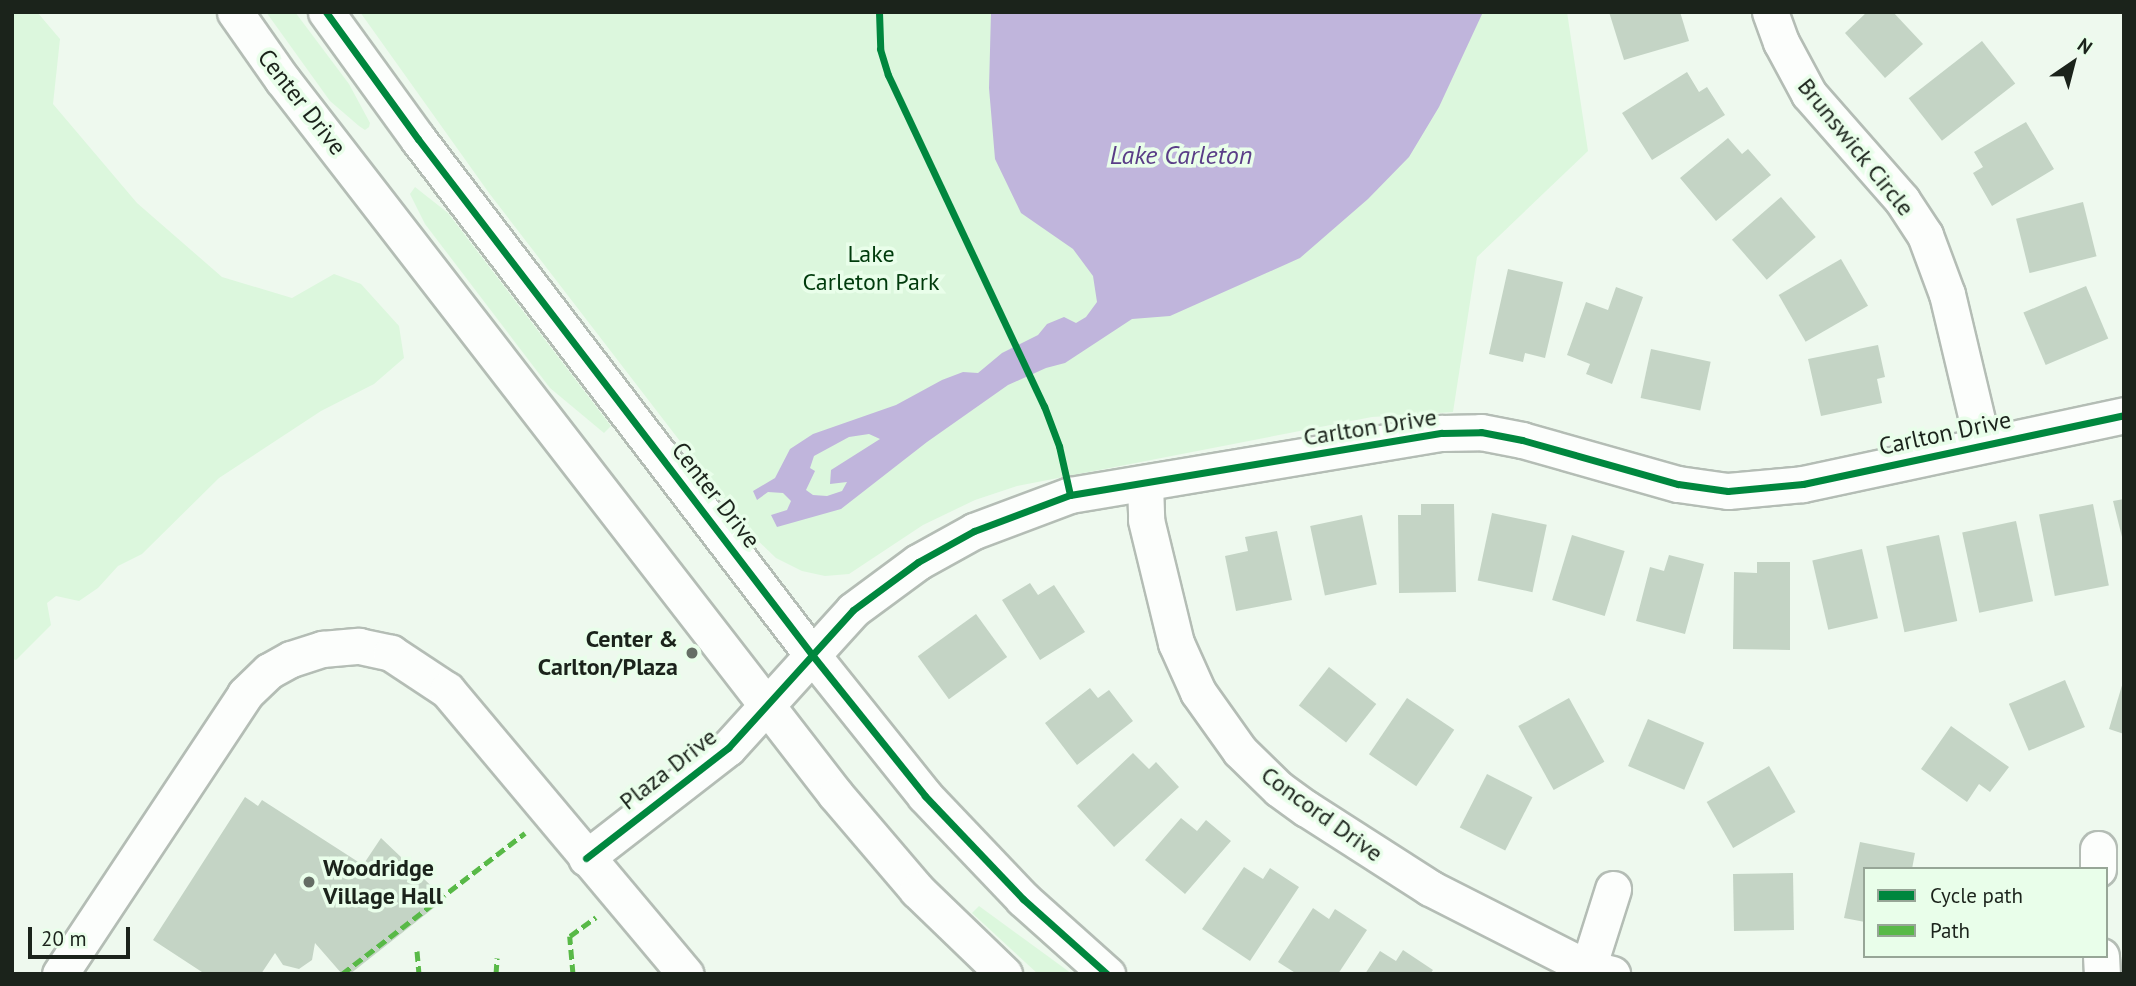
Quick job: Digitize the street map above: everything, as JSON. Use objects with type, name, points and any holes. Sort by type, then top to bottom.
[{"type":"street","name":"Center Drive","points":[[234,12],[282,79],[836,795],[918,890],[1004,974]]},
{"type":"street","name":"Center Drive","points":[[326,12],[426,150],[813,656],[925,796],[981,857],[1107,974]]},
{"type":"street","name":"Brunswick Circle","points":[[1770,12],[1781,42],[1809,94],[1902,201],[1925,235],[1947,294],[1983,445]]},
{"type":"street","name":"Carlton Drive","points":[[769,706],[853,610],[918,562],[974,531],[1070,495],[1443,433],[1481,432],[1522,440],[1641,475],[1728,491],[1803,484],[2124,415]]},
{"type":"street","name":"Concord Drive","points":[[1145,484],[1146,520],[1176,643],[1198,692],[1240,751],[1279,789],[1430,888],[1600,971],[1613,889]]},
{"type":"street","points":[[60,974],[246,694],[269,671],[321,649],[359,646],[391,653],[447,690],[685,974]]},
{"type":"street","name":"Plaza Drive","points":[[586,858],[728,748],[769,706]]},
{"type":"green space","points":[[12,12],[37,12],[60,39],[53,104],[137,203],[222,277],[292,298],[334,274],[361,284],[399,326],[404,358],[374,384],[321,411],[219,478],[142,554],[118,566],[98,588],[79,601],[56,596],[47,603],[51,625],[16,660],[12,659]]},
{"type":"green space","points":[[266,12],[295,12],[349,84],[370,123],[369,127],[365,130],[359,126],[330,101]]},
{"type":"green space","name":"Lake Carleton Park","points":[[360,12],[1567,12],[1588,151],[1477,257],[1453,412],[1372,417],[1017,486],[975,500],[923,525],[849,574],[825,576],[802,571],[776,558],[753,536],[489,193]]},
{"type":"green space","points":[[415,187],[448,213],[611,426],[604,433],[550,388],[425,224],[410,194]]},
{"type":"green space","points":[[979,906],[1072,974],[1038,974],[972,913]]},
{"type":"water","name":"Lake Carleton","points":[[991,12],[1483,12],[1439,107],[1409,157],[1368,199],[1300,258],[1170,316],[1132,319],[1065,363],[1046,368],[1008,385],[927,442],[841,509],[777,527],[771,515],[787,510],[791,501],[783,493],[768,492],[757,500],[753,491],[775,478],[790,449],[813,434],[896,405],[942,380],[963,372],[978,373],[1002,353],[1038,335],[1047,324],[1064,317],[1076,323],[1086,317],[1097,302],[1093,276],[1073,249],[1021,213],[995,159],[989,88]],"holes":[[[869,434],[880,439],[831,470],[830,484],[847,482],[842,491],[827,496],[813,495],[806,490],[815,471],[810,468],[814,456],[849,437]]]},
{"type":"building","points":[[1609,12],[1680,12],[1689,41],[1624,60]]},
{"type":"building","points":[[1867,12],[1893,12],[1923,44],[1885,78],[1845,33]]},
{"type":"building","points":[[1982,41],[2015,84],[1942,141],[1909,98]]},
{"type":"building","points":[[1687,72],[1699,92],[1707,87],[1725,115],[1652,160],[1622,113]]},
{"type":"building","points":[[2026,122],[2054,169],[1992,206],[1973,173],[1983,167],[1974,152]]},
{"type":"building","points":[[1728,138],[1742,154],[1748,149],[1771,175],[1716,221],[1680,178]]},
{"type":"building","points":[[1781,197],[1816,237],[1767,280],[1732,240]]},
{"type":"building","points":[[2083,202],[2097,256],[2030,273],[2016,219]]},
{"type":"building","points":[[1841,259],[1868,306],[1806,342],[1779,295]]},
{"type":"building","points":[[1508,269],[1563,282],[1545,358],[1525,353],[1523,362],[1489,354]]},
{"type":"building","points":[[2086,286],[2108,338],[2046,365],[2023,313]]},
{"type":"building","points":[[1616,287],[1643,297],[1612,384],[1586,374],[1590,364],[1567,355],[1586,302],[1608,310]]},
{"type":"building","points":[[1878,345],[1885,377],[1877,379],[1882,403],[1821,416],[1808,359]]},
{"type":"building","points":[[1651,349],[1711,362],[1700,411],[1641,398]]},
{"type":"building","points":[[2124,499],[2124,541],[2123,541],[2113,501]]},
{"type":"building","points":[[1421,504],[1454,504],[1456,592],[1399,593],[1398,515],[1421,515]]},
{"type":"building","points":[[2093,504],[2109,585],[2055,596],[2039,514]]},
{"type":"building","points":[[1492,513],[1547,525],[1532,592],[1478,580]]},
{"type":"building","points":[[1362,515],[1377,584],[1325,595],[1310,526]]},
{"type":"building","points":[[2016,521],[2033,601],[1979,613],[1962,532]]},
{"type":"building","points":[[1277,531],[1292,600],[1236,611],[1225,556],[1248,551],[1245,537]]},
{"type":"building","points":[[1572,535],[1625,551],[1605,616],[1552,600]]},
{"type":"building","points":[[1939,535],[1957,621],[1904,632],[1886,546]]},
{"type":"building","points":[[1862,549],[1878,618],[1828,630],[1812,560]]},
{"type":"building","points":[[1669,555],[1704,564],[1685,634],[1636,621],[1650,567],[1664,571]]},
{"type":"building","points":[[1757,562],[1790,562],[1790,650],[1733,649],[1734,572],[1757,573]]},
{"type":"building","points":[[1030,583],[1038,595],[1054,585],[1085,632],[1040,660],[1002,600]]},
{"type":"building","points":[[976,614],[1007,657],[949,699],[918,656]]},
{"type":"building","points":[[1329,667],[1376,704],[1346,743],[1299,706]]},
{"type":"building","points":[[2065,680],[2085,727],[2029,751],[2009,704]]},
{"type":"building","points":[[2124,682],[2124,734],[2109,729]]},
{"type":"building","points":[[1090,688],[1098,698],[1109,690],[1133,721],[1077,765],[1045,723]]},
{"type":"building","points":[[1407,698],[1454,730],[1416,786],[1369,754]]},
{"type":"building","points":[[1569,698],[1604,762],[1554,790],[1518,726]]},
{"type":"building","points":[[1648,719],[1704,743],[1684,790],[1628,766]]},
{"type":"building","points":[[1951,726],[2009,767],[1990,792],[1979,784],[1967,802],[1921,769]]},
{"type":"building","points":[[1133,753],[1149,769],[1156,762],[1179,787],[1114,847],[1077,806]]},
{"type":"building","points":[[1769,766],[1796,812],[1733,848],[1707,802]]},
{"type":"building","points":[[1487,774],[1532,797],[1505,851],[1460,827]]},
{"type":"building","name":"Woodridge Village Hall","points":[[245,797],[258,806],[262,800],[363,865],[381,838],[445,899],[350,974],[342,974],[315,943],[312,960],[299,969],[283,965],[275,953],[261,974],[205,974],[153,940]]},
{"type":"building","points":[[1181,818],[1197,831],[1206,820],[1231,841],[1185,894],[1145,860]]},
{"type":"building","points":[[1860,842],[1915,853],[1912,867],[1863,867],[1863,922],[1844,918]]},
{"type":"building","points":[[1244,867],[1263,879],[1270,868],[1299,887],[1250,961],[1202,929]]},
{"type":"building","points":[[1793,873],[1794,930],[1734,931],[1733,874]]},
{"type":"building","points":[[1313,908],[1329,919],[1335,909],[1367,930],[1338,974],[1297,974],[1278,962]]},
{"type":"building","points":[[1403,950],[1433,970],[1430,974],[1365,974],[1380,951],[1396,961]]},
{"type":"marked path","points":[[342,974],[525,833]]},
{"type":"marked path","points":[[573,974],[570,936],[596,917]]},
{"type":"marked path","points":[[417,951],[419,974]]},
{"type":"marked path","points":[[496,974],[497,958]]},
{"type":"cycle path","points":[[326,12],[418,139],[813,656],[925,796],[1023,899],[1107,974]]},
{"type":"cycle path","points":[[879,12],[880,49],[888,75],[1044,406],[1059,446],[1070,495]]},
{"type":"cycle path","points":[[586,858],[728,748],[853,610],[918,562],[974,531],[1070,495],[1442,433],[1481,432],[1522,440],[1678,484],[1728,491],[1803,484],[2124,415]]},
{"type":"place","name":"Center & Carlton/Plaza","points":[[692,653]]},
{"type":"place","name":"Woodridge Village Hall","points":[[309,882]]}]
